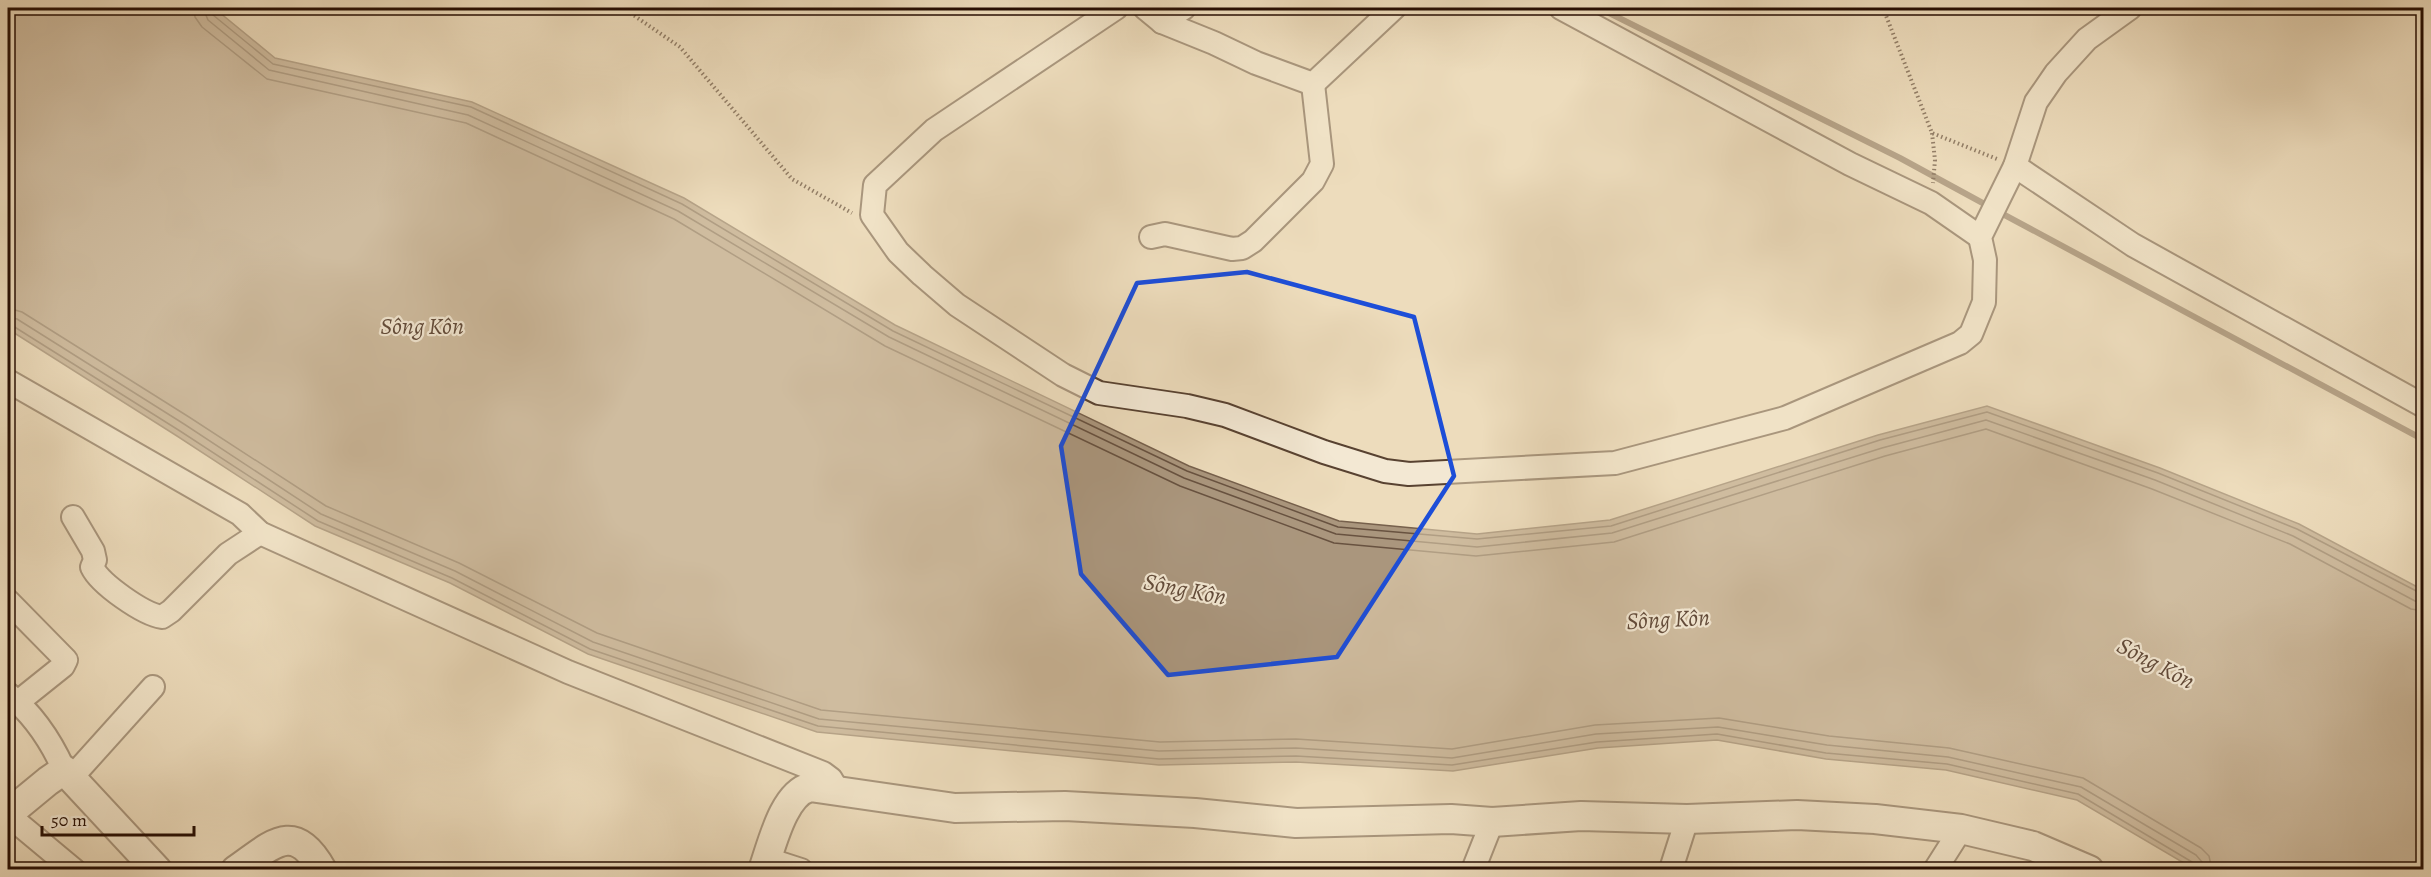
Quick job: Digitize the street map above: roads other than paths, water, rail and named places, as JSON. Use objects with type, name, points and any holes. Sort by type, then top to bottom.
[{"type":"street","points":[[1116,8],[934,130],[875,185],[872,215],[898,252],[957,305],[1063,375],[1099,393],[1187,406],[1216,413],[1384,471],[1409,474],[1615,463],[1785,418],[1960,343],[1971,334],[1984,302],[1983,230],[2015,166],[2036,102],[2056,72],[2086,39],[2130,8]]},
{"type":"street","points":[[1154,15],[1184,8]]},
{"type":"street","points":[[1313,84],[1394,8]]},
{"type":"street","points":[[1561,8],[1850,164],[1983,230]]},
{"type":"street","points":[[1154,15],[1256,63],[1313,84]]},
{"type":"street","points":[[1151,237],[1165,234],[1232,249],[1242,248],[1254,241],[1313,181],[1322,164],[1313,84]]},
{"type":"street","points":[[2015,166],[2133,245],[2424,406]]},
{"type":"street","points":[[8,381],[240,514],[260,533],[568,672],[823,773],[831,779],[838,791]]},
{"type":"street","points":[[73,517],[93,551],[95,560],[92,567],[100,579],[142,609],[152,615],[162,617],[171,611],[228,554],[260,533]]},
{"type":"street","points":[[8,601],[66,660],[63,666],[13,698],[51,741],[68,774],[157,870]]},
{"type":"street","points":[[74,870],[8,814],[68,774],[153,687]]},
{"type":"street","points":[[801,870],[765,864],[790,800],[800,790],[810,787],[955,808],[1065,806],[1195,813],[1296,823],[1451,819],[1492,822],[1581,816],[1687,819],[1797,815],[1875,819],[1961,829],[2033,846],[2074,866]]},
{"type":"street","points":[[1672,866],[1687,819]]},
{"type":"street","points":[[1473,870],[1492,822]]},
{"type":"street","points":[[1935,870],[1961,829]]},
{"type":"street","points":[[236,870],[276,843],[293,840],[306,845],[322,870]]},
{"type":"water","name":"Sông Kôn","points":[[8,8],[214,8],[275,58],[472,102],[684,198],[895,325],[1189,466],[1339,521],[1477,534],[1610,520],[1878,435],[1987,406],[2160,468],[2299,524],[2423,590],[2423,869],[2194,869],[2077,800],[1946,770],[1826,759],[1717,740],[1598,748],[1453,771],[1296,762],[1159,765],[817,732],[588,654],[450,583],[315,526],[8,329]]},
{"type":"waterway","points":[[1599,8],[1900,158],[1990,207]]},
{"type":"waterway","points":[[1999,212],[2424,440]]}]
